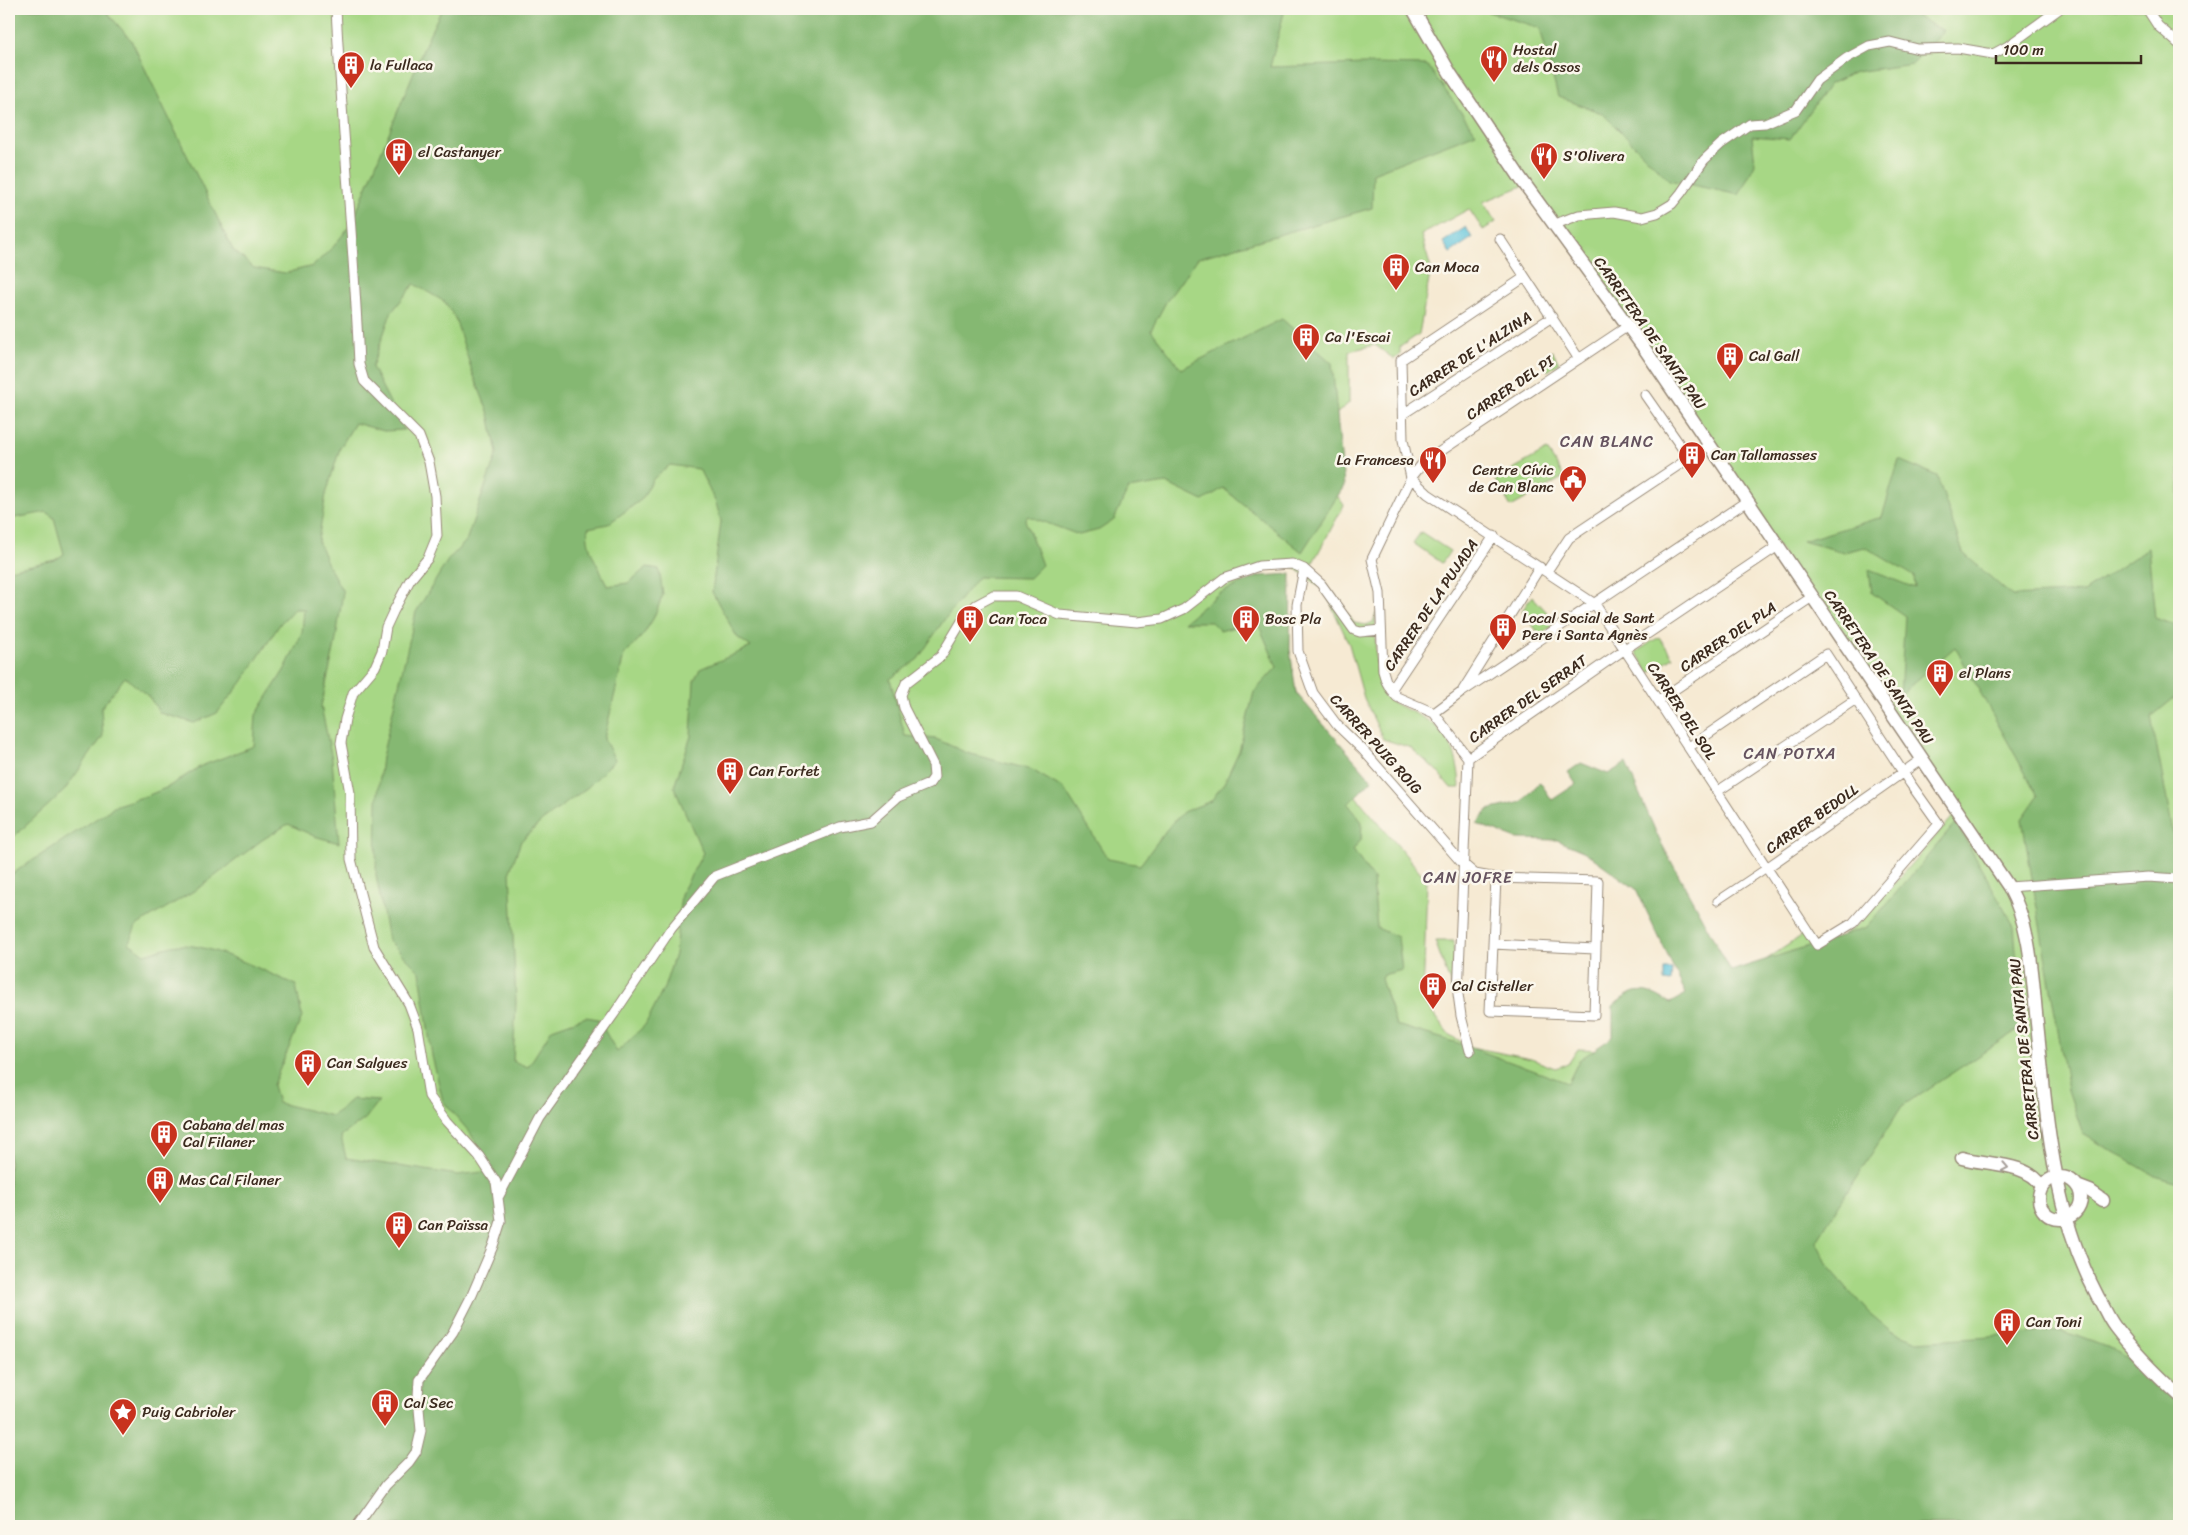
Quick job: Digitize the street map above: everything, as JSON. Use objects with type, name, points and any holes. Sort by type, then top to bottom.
[{"type":"main road","name":"CARRETERA DE SANTA PAU","points":[[1413,9],[1450,73],[1554,225],[1628,326],[2009,887],[2018,904],[2028,943],[2051,1149],[2063,1223],[2114,1326],[2150,1369],[2179,1395]]},
{"type":"main road","points":[[2051,1149],[2060,1170],[2074,1183],[2081,1196],[2078,1209],[2077,1254]]},
{"type":"main road","points":[[2042,1186],[2056,1177],[2074,1183],[2103,1200],[2087,1202],[2063,1223],[2044,1212],[2040,1207],[2039,1195],[2051,1149]]},
{"type":"main road","points":[[1962,1158],[2022,1171],[2037,1177],[2042,1186]]},
{"type":"street","points":[[336,9],[337,51],[350,202],[359,364],[364,380],[411,426],[419,436],[424,447],[429,462],[435,496],[437,536],[428,558],[410,580],[393,612],[386,628],[382,651],[375,667],[353,693],[345,718],[340,743],[350,793],[352,859],[374,947],[409,1004],[415,1018],[430,1096],[447,1121],[487,1167],[496,1182],[501,1221],[476,1287],[453,1332],[419,1380],[418,1397],[421,1431],[416,1452],[409,1462],[386,1485],[357,1526]]},
{"type":"street","points":[[1554,225],[1579,215],[1614,212],[1642,217],[1657,213],[1677,199],[1704,160],[1721,144],[1750,124],[1764,123],[1796,110],[1817,80],[1847,58],[1869,46],[1890,42],[1918,49],[1958,48],[1992,54],[2008,46],[2059,9]]},
{"type":"street","points":[[2147,9],[2158,26],[2179,44]]},
{"type":"street","points":[[1500,239],[1580,359]]},
{"type":"street","points":[[1411,478],[1403,440],[1401,360],[1525,277]]},
{"type":"street","name":"CARRER DE L'ALZINA","points":[[1403,414],[1552,317]]},
{"type":"street","name":"CARRER DEL PI","points":[[1390,690],[1383,671],[1380,592],[1372,559],[1411,478],[1423,463],[1628,326]]},
{"type":"street","points":[[1645,395],[1689,458]]},
{"type":"street","points":[[1462,692],[1543,569],[1569,538],[1709,445]]},
{"type":"street","name":"CARRER DEL SOL","points":[[1411,478],[1428,494],[1595,604],[1768,866],[1817,945],[1853,923],[1939,824],[1903,772]]},
{"type":"street","points":[[1434,713],[1462,692],[1747,501]]},
{"type":"street","name":"CARRER DE LA PUJADA","points":[[1390,690],[1494,536]]},
{"type":"street","name":"CARRER DEL SERRAT","points":[[1468,758],[1778,546]]},
{"type":"street","points":[[499,1196],[540,1118],[671,929],[715,876],[840,827],[871,821],[898,797],[929,784],[934,777],[933,765],[904,708],[901,695],[906,683],[942,656],[962,621],[976,605],[993,596],[1016,596],[1060,615],[1137,622],[1162,619],[1184,609],[1224,578],[1258,566],[1292,564],[1304,569],[1321,584],[1354,630],[1360,632],[1381,630]]},
{"type":"street","name":"CARRER PUIG ROIG","points":[[1304,569],[1296,605],[1298,651],[1313,693],[1337,725],[1363,750],[1462,863],[1474,874],[1496,878],[1598,881],[1595,949]]},
{"type":"street","name":"CARRER DEL PLA","points":[[1658,700],[1812,597]]},
{"type":"street","points":[[1689,747],[1826,654],[1903,772]]},
{"type":"street","points":[[1390,690],[1397,697],[1434,713],[1468,758],[1462,863],[1458,994],[1461,1016],[1470,1050]]},
{"type":"street","points":[[1718,791],[1856,700]]},
{"type":"street","name":"CARRER BEDOLL","points":[[1717,901],[1922,759]]},
{"type":"street","points":[[2009,887],[2148,877],[2179,879]]},
{"type":"street","points":[[1493,944],[1595,949],[1594,1015],[1490,1011],[1493,944],[1496,878]]},
{"type":"green space","points":[[9,9],[2179,9],[2179,1526],[9,1526]],"holes":[[[1530,183],[1958,811],[1856,926],[1818,951],[1806,933],[1629,1051],[1578,1049],[1568,1064],[1555,1068],[1531,1059],[1471,1047],[1448,1034],[1423,1001],[1427,880],[1337,774],[1238,575],[1283,565],[1294,567],[1325,591],[1349,644],[1364,698],[1383,739],[1411,748],[1436,770],[1451,788],[1460,788],[1457,761],[1442,732],[1423,718],[1391,701],[1382,692],[1376,665],[1376,613],[1373,622],[1366,625],[1354,623],[1335,595],[1310,568],[1344,505],[1300,445],[1349,403],[1349,351],[1375,345],[1394,359],[1400,355],[1400,347],[1419,334],[1430,274],[1432,272],[1421,235],[1469,209],[1483,230],[1496,222],[1483,202]]]},
{"type":"green space","points":[[9,9],[104,9],[131,40],[233,250],[254,268],[285,273],[313,266],[334,246],[352,223],[429,35],[442,9],[1285,9],[1270,67],[1365,64],[1427,65],[1476,133],[1373,173],[1372,208],[1198,258],[1166,302],[1151,330],[1181,369],[1282,319],[1332,363],[1344,486],[1302,552],[1223,488],[1203,501],[1166,483],[1128,489],[1114,520],[1099,530],[1079,535],[1028,516],[1025,520],[1042,565],[1029,578],[978,577],[944,620],[918,659],[890,679],[905,736],[936,739],[967,753],[1032,770],[1064,789],[1108,859],[1140,865],[1167,829],[1183,812],[1211,801],[1224,783],[1239,751],[1254,692],[1277,667],[1257,621],[1220,631],[1211,622],[1184,622],[1218,594],[1259,576],[1291,574],[1290,649],[1296,693],[1372,780],[1348,804],[1362,822],[1361,840],[1353,850],[1373,879],[1377,928],[1398,937],[1402,970],[1383,975],[1381,979],[1396,1025],[1461,1044],[1568,1083],[1579,1060],[1613,1037],[1613,1006],[1628,995],[1641,991],[1654,994],[1670,1003],[1686,994],[1636,889],[1585,852],[1557,840],[1517,839],[1477,824],[1488,810],[1522,802],[1540,782],[1552,800],[1576,784],[1568,772],[1581,763],[1608,774],[1626,763],[1659,839],[1731,971],[1867,927],[1956,823],[2014,926],[2022,1027],[1902,1106],[1816,1241],[1829,1267],[1868,1312],[1891,1331],[1918,1341],[2063,1331],[2117,1351],[2166,1383],[2179,1402],[2179,1526],[9,1526],[9,876],[117,805],[168,787],[201,766],[254,746],[256,715],[285,669],[302,633],[304,609],[294,609],[280,624],[242,682],[217,713],[194,723],[160,713],[149,697],[125,677],[101,708],[103,736],[64,791],[9,841],[9,570],[55,560],[64,554],[54,518],[47,512],[9,519]],"holes":[[[414,284],[445,302],[455,318],[472,371],[489,414],[497,453],[466,541],[448,560],[416,612],[382,757],[377,802],[376,875],[388,940],[420,972],[432,1056],[443,1101],[471,1134],[491,1171],[458,1175],[346,1158],[341,1136],[365,1119],[379,1101],[352,1099],[332,1116],[278,1103],[273,1085],[302,1017],[296,985],[239,960],[207,949],[179,945],[145,954],[129,943],[136,926],[202,886],[262,840],[288,824],[314,836],[339,843],[332,759],[321,706],[335,645],[343,592],[328,565],[318,541],[326,494],[340,448],[355,423],[384,431],[404,430],[372,367],[391,313]],[[670,465],[699,469],[716,503],[721,521],[712,592],[737,637],[751,647],[700,669],[694,681],[691,736],[674,787],[703,853],[681,894],[675,954],[664,988],[645,1025],[617,1052],[598,1019],[586,1017],[552,1029],[528,1067],[513,1061],[516,1002],[510,871],[521,841],[542,821],[588,787],[615,760],[604,739],[624,655],[643,635],[653,619],[663,595],[659,569],[647,567],[628,583],[607,586],[591,551],[588,528],[608,524],[642,499],[653,479]]]},
{"type":"green space","points":[[1479,9],[1903,9],[1944,31],[1913,64],[1855,72],[1830,84],[1790,139],[1752,136],[1755,164],[1739,195],[1669,180],[1602,113],[1558,97],[1540,28]]},
{"type":"green space","points":[[1552,351],[1559,363],[1548,371],[1540,359]]},
{"type":"green space","points":[[1547,450],[1564,477],[1511,507],[1495,479]]},
{"type":"green space","points":[[1899,460],[1937,476],[1963,553],[2012,596],[2084,592],[2148,548],[2155,618],[2179,627],[2179,694],[2151,717],[2176,847],[2179,849],[2179,1183],[2155,1176],[2083,1134],[2068,1090],[2022,819],[2038,796],[1955,647],[1900,695],[1905,616],[1872,593],[1869,570],[1915,588],[1914,576],[1865,547],[1844,552],[1802,541],[1882,517]]},
{"type":"green space","points":[[1421,532],[1450,551],[1442,563],[1413,543]]},
{"type":"green space","points":[[1532,596],[1557,623],[1540,635],[1522,611]]},
{"type":"green space","points":[[1659,637],[1673,657],[1649,673],[1636,652]]},
{"type":"green space","points":[[1435,941],[1454,941],[1452,988]]},
{"type":"water","points":[[1466,227],[1472,238],[1450,253],[1443,242]]},
{"type":"water","points":[[1664,969],[1672,969],[1671,982],[1664,981]]},
{"type":"place","name":"Hostal dels Ossos","points":[[1494,83]]},
{"type":"place","name":"la Fullaca","points":[[351,89]]},
{"type":"place","name":"el Castanyer","points":[[399,176]]},
{"type":"place","name":"S'Olivera","points":[[1544,180]]},
{"type":"place","name":"Can Moca","points":[[1396,291]]},
{"type":"place","name":"Ca l'Escai","points":[[1306,361]]},
{"type":"place","name":"Cal Gall","points":[[1730,380]]},
{"type":"place","name":"Can Tallamasses","points":[[1692,479]]},
{"type":"place","name":"La Francesa","points":[[1433,484]]},
{"type":"place","name":"Centre Cívic de Can Blanc","points":[[1573,503]]},
{"type":"place","name":"Can Toca","points":[[970,643]]},
{"type":"place","name":"Bosc Pla","points":[[1246,643]]},
{"type":"place","name":"Local Social de Sant Pere i Santa Agnès","points":[[1503,651]]},
{"type":"place","name":"el Plans","points":[[1940,697]]},
{"type":"place","name":"Can Fortet","points":[[730,795]]},
{"type":"place","name":"Cal Cisteller","points":[[1433,1010]]},
{"type":"place","name":"Can Salgues","points":[[308,1087]]},
{"type":"place","name":"Cabana del mas Cal Filaner","points":[[164,1158]]},
{"type":"place","name":"Mas Cal Filaner","points":[[160,1204]]},
{"type":"place","name":"Can Païssa","points":[[399,1249]]},
{"type":"place","name":"Can Toni","points":[[2007,1346]]},
{"type":"place","name":"Cal Sec","points":[[385,1427]]},
{"type":"place","name":"Puig Cabrioler","points":[[123,1436]]},
{"type":"district","name":"CAN BLANC","points":[[1607,441]]},
{"type":"district","name":"CAN POTXA","points":[[1790,753]]},
{"type":"district","name":"CAN JOFRE","points":[[1468,877]]}]
